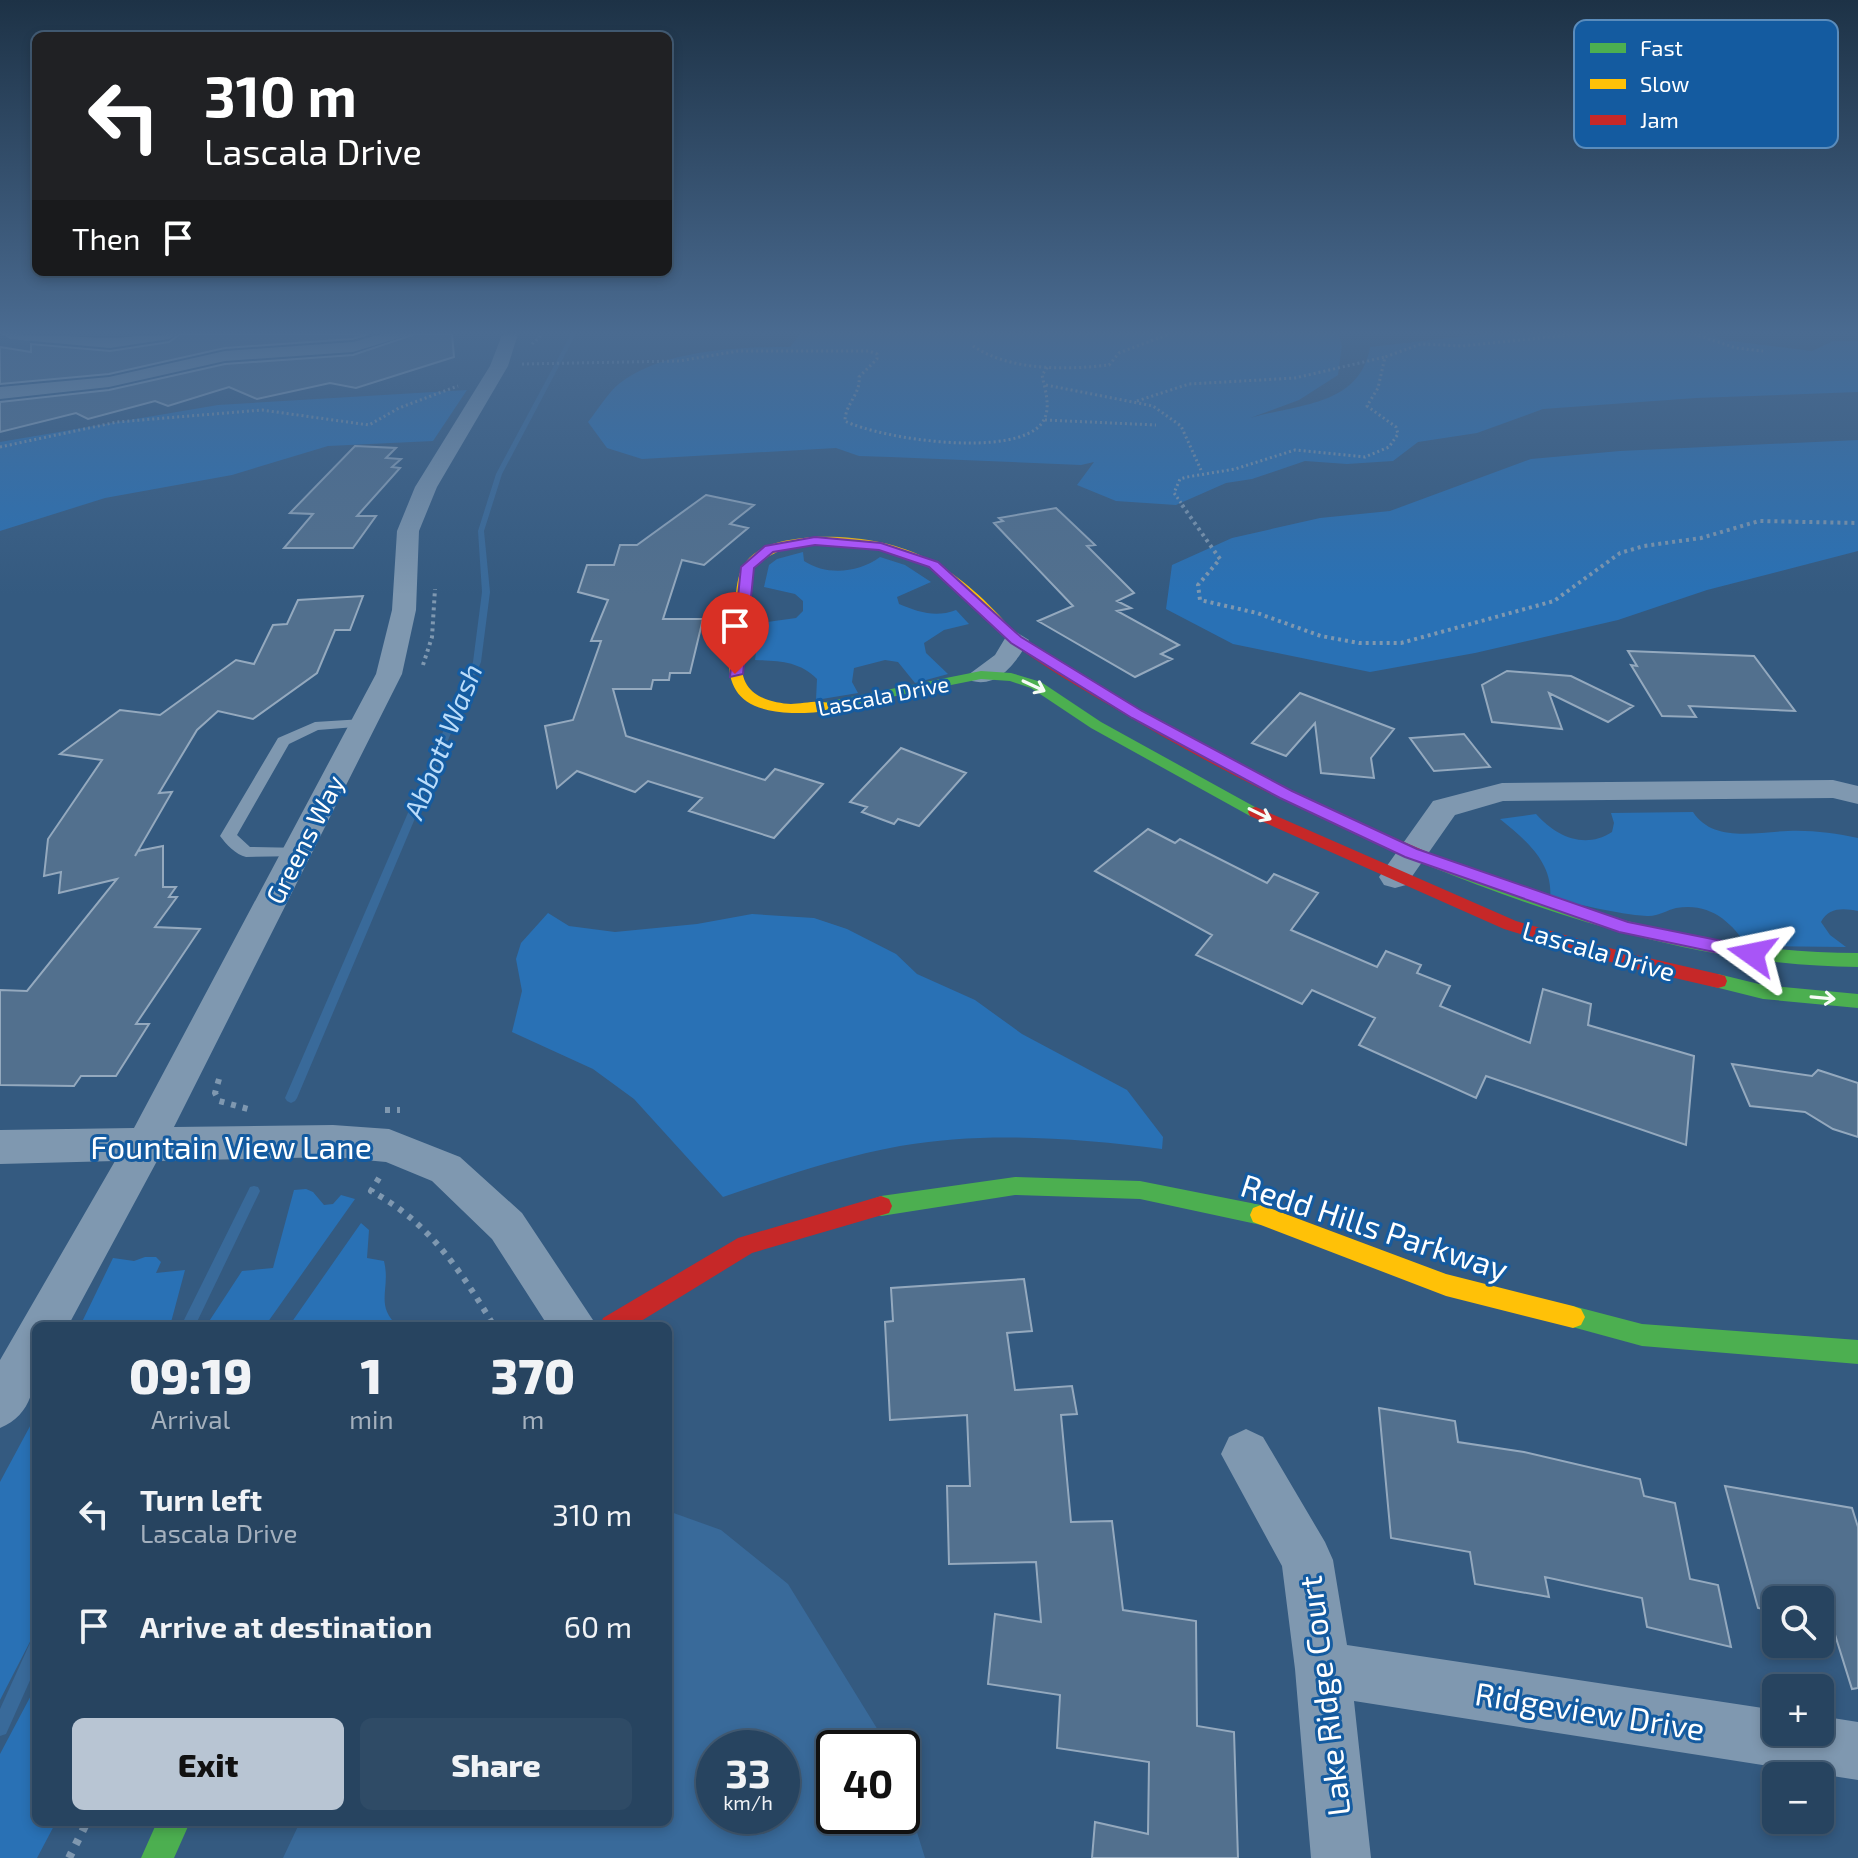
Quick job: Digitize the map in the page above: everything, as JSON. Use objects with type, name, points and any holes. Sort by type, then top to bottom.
[{"type":"street","name":"Greens Way","points":[[46,1322],[145,1145],[389,674],[404,610],[408,531],[426,487],[469,421]]},
{"type":"street","name":"Lascala Drive","points":[[1858,960],[1752,954],[1626,927],[1403,865],[1194,781],[1096,725],[1036,685],[1011,677],[981,675],[803,710],[766,705],[749,696],[735,674],[748,567],[770,549],[815,541],[881,546],[933,565],[1016,640],[1159,727],[1286,794],[1403,865],[1510,925],[1627,960],[1763,992],[1858,1001]]},
{"type":"street","name":"Lascala Drive","points":[[981,675],[1005,660],[1016,640]]},
{"type":"street","points":[[1403,865],[1444,808],[1502,792],[1833,789],[1858,795]]},
{"type":"street","name":"Fountain View Lane","points":[[0,1147],[333,1141],[389,1146],[446,1169],[507,1226],[571,1322]]},
{"type":"street","name":"Redd Hills Parkway","points":[[619,1322],[746,1245],[886,1204],[1015,1186],[1140,1190],[1266,1216],[1446,1285],[1642,1335],[1858,1352]]},
{"type":"street","points":[[0,1405],[32,1348]]},
{"type":"street","name":"Lake Ridge Court","points":[[1246,1454],[1307,1560],[1323,1669],[1341,1858]]},
{"type":"street","name":"Ridgeview Drive","points":[[1323,1669],[1858,1751]]},
{"type":"street","points":[[157,1858],[172,1826]]},
{"type":"lane","points":[[297,852],[246,852],[228,836],[283,741],[315,726],[363,723]]},
{"type":"path","points":[[0,447],[133,421]]},
{"type":"path","points":[[343,421],[367,426],[383,421]]},
{"type":"path","points":[[845,421],[855,427],[981,443],[1012,441],[1033,433],[1044,421]]},
{"type":"path","points":[[1061,421],[1156,425]]},
{"type":"path","points":[[1175,421],[1187,436],[1195,465],[1202,471]]},
{"type":"path","points":[[1387,421],[1396,427],[1398,434],[1384,450],[1371,457],[1347,458],[1291,450],[1233,470],[1202,471],[1180,479],[1174,493],[1220,559],[1198,585],[1200,600],[1257,613],[1321,636],[1359,643],[1401,643],[1431,632],[1554,601],[1620,553],[1644,546],[1701,538],[1759,521],[1858,523]]},
{"type":"path","points":[[421,673],[432,637],[436,600],[434,575]]},
{"type":"path","points":[[225,1068],[215,1093],[219,1101],[253,1112]]},
{"type":"path","points":[[370,1111],[400,1110]]},
{"type":"path","points":[[379,1178],[371,1191],[414,1217],[446,1247],[492,1322]]},
{"type":"path","points":[[69,1858],[85,1826]]},
{"type":"shaded area","points":[[125,421],[447,421],[433,441],[328,446],[232,475],[105,498],[0,531],[0,442]]},
{"type":"shaded area","points":[[1511,421],[1477,433],[1418,442],[1393,461],[1347,464],[1305,461],[1252,479],[1226,483],[1176,505],[1116,501],[1077,485],[1094,462],[1081,465],[859,456],[836,448],[642,459],[607,448],[588,422]]},
{"type":"shaded area","points":[[1858,440],[1858,551],[1707,590],[1618,620],[1475,653],[1370,672],[1233,644],[1166,609],[1172,565],[1232,538],[1320,518],[1390,511],[1531,459],[1620,451]]},
{"type":"shaded area","points":[[803,552],[804,561],[832,571],[852,569],[880,557],[905,565],[931,582],[897,597],[899,604],[920,612],[941,614],[956,610],[969,624],[944,630],[924,643],[926,653],[948,674],[915,683],[898,662],[885,660],[854,668],[852,682],[858,693],[816,700],[817,679],[810,673],[788,663],[755,660],[760,623],[796,618],[803,611],[803,601],[795,594],[764,587],[769,565],[777,559]]},
{"type":"shaded area","points":[[1693,812],[1702,822],[1723,832],[1805,831],[1858,838],[1858,911],[1832,911],[1821,922],[1830,935],[1846,947],[1747,946],[1726,921],[1699,908],[1676,908],[1647,916],[1550,899],[1548,874],[1543,863],[1528,844],[1500,819],[1536,814],[1561,834],[1591,840],[1612,832],[1614,823],[1611,813]]},
{"type":"shaded area","points":[[548,913],[569,926],[615,932],[697,924],[752,914],[814,918],[847,929],[896,954],[917,974],[975,1000],[1022,1034],[1127,1090],[1163,1137],[1162,1149],[1031,1138],[932,1141],[833,1162],[723,1197],[634,1099],[593,1069],[512,1032],[522,991],[516,959],[521,943]]},
{"type":"shaded area","points":[[294,1190],[313,1192],[324,1205],[333,1204],[341,1195],[355,1199],[268,1322],[209,1322],[242,1271],[273,1268]]},
{"type":"shaded area","points":[[361,1223],[369,1230],[367,1258],[384,1261],[385,1304],[394,1322],[292,1322]]},
{"type":"shaded area","points":[[156,1257],[161,1262],[156,1273],[185,1270],[171,1322],[82,1322],[113,1258],[134,1261]]},
{"type":"shaded area","points":[[32,1422],[32,1638],[0,1700],[0,1482]]},
{"type":"shaded area","points":[[672,1512],[721,1530],[788,1584],[878,1730],[816,1730],[816,1834],[918,1834],[925,1858],[283,1858],[298,1826],[672,1826]]},
{"type":"shaded area","points":[[32,1694],[32,1826],[54,1826],[37,1858],[0,1858],[0,1754]]},
{"type":"building","points":[[0,421],[45,421],[0,432]]},
{"type":"building","points":[[355,446],[396,448],[386,458],[401,459],[392,467],[400,468],[357,516],[376,516],[353,548],[284,548],[313,514],[290,513]]},
{"type":"building","points":[[706,495],[754,505],[730,524],[748,528],[704,565],[682,560],[663,619],[703,619],[690,673],[670,673],[669,680],[653,680],[651,689],[613,689],[626,736],[765,780],[775,769],[823,784],[774,838],[689,811],[702,798],[648,781],[635,792],[577,771],[557,788],[545,726],[573,720],[601,641],[591,641],[608,600],[578,592],[587,565],[614,565],[620,545],[637,545]]},
{"type":"building","points":[[1056,508],[1095,545],[1087,546],[1134,593],[1117,601],[1131,608],[1117,611],[1179,645],[1161,654],[1172,659],[1135,677],[1038,621],[1073,606],[994,523],[1003,521],[999,518]]},
{"type":"building","points":[[363,596],[350,630],[335,630],[317,673],[253,719],[218,711],[197,730],[159,793],[172,792],[135,856],[138,851],[163,846],[163,887],[176,887],[169,897],[177,897],[155,927],[200,929],[136,1024],[149,1024],[116,1076],[81,1076],[74,1086],[0,1085],[0,990],[27,991],[117,879],[59,893],[61,872],[44,876],[48,839],[102,760],[60,754],[120,710],[160,715],[236,660],[254,664],[273,625],[287,624],[298,600]]},
{"type":"building","points":[[1628,651],[1754,656],[1795,711],[1689,706],[1696,717],[1662,716],[1631,665],[1637,666]]},
{"type":"building","points":[[1507,671],[1571,676],[1633,706],[1608,722],[1549,693],[1562,729],[1492,722],[1482,685]]},
{"type":"building","points":[[1300,693],[1394,729],[1371,758],[1374,778],[1321,773],[1315,723],[1286,756],[1252,743]]},
{"type":"building","points":[[1464,734],[1490,767],[1434,771],[1410,738]]},
{"type":"building","points":[[901,748],[966,773],[919,826],[898,819],[894,824],[862,812],[867,807],[850,802]]},
{"type":"building","points":[[1148,829],[1175,843],[1180,839],[1267,883],[1274,874],[1318,893],[1291,930],[1377,967],[1386,951],[1421,965],[1417,973],[1450,986],[1440,1006],[1530,1043],[1543,989],[1591,1004],[1588,1025],[1694,1056],[1686,1145],[1486,1076],[1476,1098],[1359,1045],[1375,1018],[1312,990],[1302,1004],[1196,955],[1212,935],[1095,871]]},
{"type":"building","points":[[1732,1064],[1812,1076],[1818,1070],[1858,1083],[1858,1137],[1833,1129],[1805,1112],[1750,1106]]},
{"type":"building","points":[[1024,1279],[1032,1331],[1007,1333],[1015,1390],[1072,1386],[1077,1414],[1061,1415],[1071,1522],[1112,1521],[1123,1610],[1196,1621],[1197,1726],[1234,1732],[1238,1858],[1092,1858],[1095,1822],[1148,1834],[1149,1762],[1057,1748],[1060,1695],[988,1684],[995,1614],[1041,1622],[1036,1562],[949,1564],[947,1486],[970,1486],[967,1415],[890,1420],[885,1322],[893,1321],[891,1288]]},
{"type":"building","points":[[1379,1408],[1455,1421],[1458,1442],[1524,1452],[1640,1479],[1644,1496],[1675,1503],[1690,1579],[1718,1585],[1731,1647],[1647,1627],[1642,1598],[1545,1577],[1549,1597],[1475,1584],[1470,1552],[1391,1538]]},
{"type":"building","points":[[1725,1486],[1852,1508],[1858,1527],[1858,1688],[1852,1689],[1834,1632],[1834,1586],[1762,1586],[1762,1609],[1758,1608]]},
{"type":"waterway","name":"Abbott Wash","points":[[291,1098],[477,662],[486,592],[481,531],[499,474],[528,421]]},
{"type":"waterway","name":"Abbott Wash","points":[[190,1322],[254,1191]]},
{"type":"waterway","name":"Abbott Wash","points":[[0,1728],[32,1658]]},
{"type":"traffic: fast","points":[[826,706],[981,675],[1011,677],[1036,685],[1096,725],[1256,812]]},
{"type":"traffic: fast","points":[[1435,862],[1532,899],[1643,932],[1755,954],[1809,960],[1858,960]]},
{"type":"traffic: fast","points":[[1718,981],[1763,992],[1858,1001]]},
{"type":"traffic: fast","points":[[881,1206],[1015,1186],[1140,1190],[1261,1215]]},
{"type":"traffic: fast","points":[[1573,1317],[1642,1335],[1858,1352]]},
{"type":"traffic: fast","points":[[157,1858],[172,1826]]},
{"type":"traffic: slow","points":[[826,706],[786,708],[759,702],[740,686],[735,673],[748,567],[772,548],[812,540],[834,540],[899,550],[945,573],[1008,633]]},
{"type":"traffic: slow","points":[[1261,1215],[1446,1285],[1573,1317]]},
{"type":"traffic: jam","points":[[1008,633],[1069,675],[1226,766],[1308,807],[1435,862]]},
{"type":"traffic: jam","points":[[1256,812],[1510,925],[1627,960],[1718,981]]},
{"type":"traffic: jam","points":[[619,1322],[746,1245],[881,1206]]},
{"type":"route","points":[[735,674],[748,567],[770,549],[815,541],[881,546],[933,565],[1016,640],[1137,715],[1361,830],[1411,853],[1525,895],[1626,927],[1752,954]]}]
